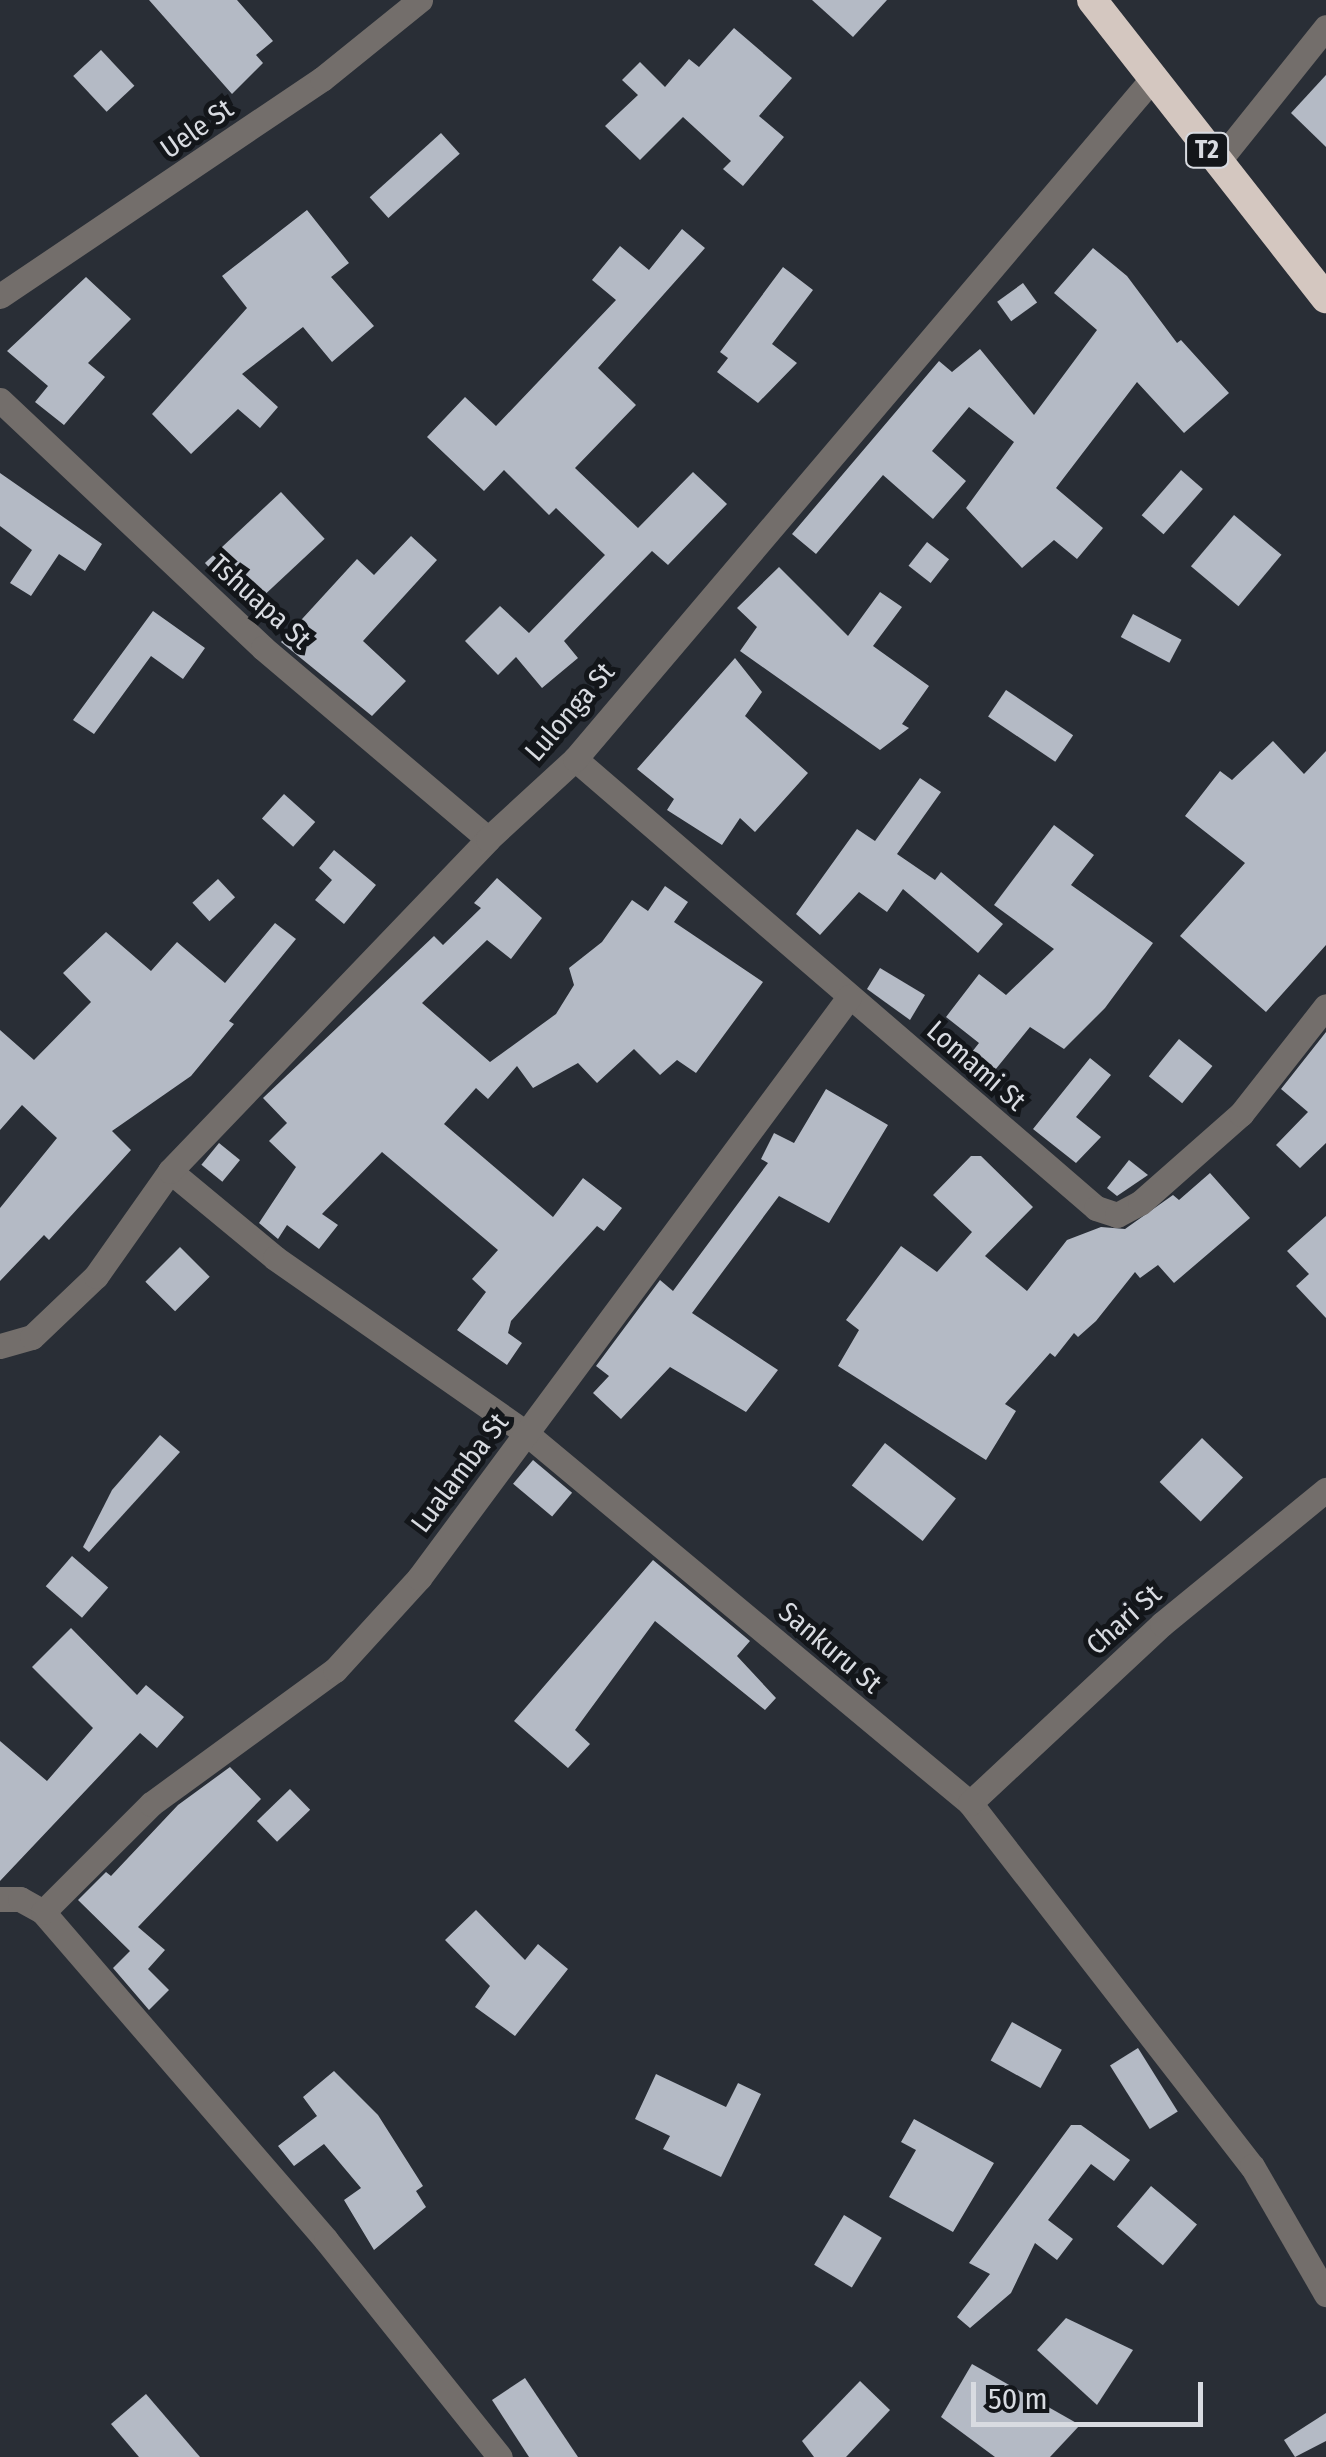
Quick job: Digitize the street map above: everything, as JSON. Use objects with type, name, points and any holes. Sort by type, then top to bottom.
[{"type":"highway","name":"T2","points":[[1092,0],[1326,298]]},
{"type":"street","name":"Uele St","points":[[0,296],[322,79],[420,0]]},
{"type":"street","points":[[1217,163],[1326,27]]},
{"type":"street","name":"Lulonga St","points":[[0,1346],[32,1336],[96,1276],[170,1170],[488,838],[575,759],[1152,79]]},
{"type":"street","name":"Tshuapa St","points":[[0,400],[264,648],[488,838]]},
{"type":"street","name":"Lomami St","points":[[575,759],[1096,1208],[1117,1215],[1140,1203],[1241,1114],[1326,1006]]},
{"type":"street","name":"Lualamba St","points":[[43,1912],[166,1792],[335,1670],[419,1578],[849,997]]},
{"type":"street","name":"Sankuru St","points":[[170,1170],[275,1258],[527,1434],[970,1803],[1252,2166],[1326,2294]]},
{"type":"street","name":"Chari St","points":[[970,1803],[1162,1624],[1326,1490]]},
{"type":"street","points":[[0,1898],[20,1899],[43,1912],[326,2240],[500,2457]]},
{"type":"building","points":[[149,0],[237,0],[273,41],[256,55],[263,63],[232,94]]},
{"type":"building","points":[[812,0],[887,0],[853,37]]},
{"type":"building","points":[[734,28],[792,78],[759,116],[784,137],[743,186],[723,169],[731,161],[683,117],[640,160],[605,126],[638,95],[622,80],[640,62],[665,87],[689,59],[699,67]]},
{"type":"building","points":[[101,50],[134,86],[107,112],[73,76]]},
{"type":"building","points":[[1326,75],[1326,147],[1291,113]]},
{"type":"building","points":[[441,133],[460,154],[388,218],[370,197]]},
{"type":"building","points":[[307,210],[349,263],[331,277],[374,326],[332,362],[303,327],[242,374],[278,407],[260,428],[238,409],[191,454],[152,414],[247,308],[222,276]]},
{"type":"building","points":[[682,229],[705,248],[598,368],[636,405],[575,468],[638,528],[693,472],[727,504],[668,565],[652,551],[564,641],[578,658],[542,688],[516,657],[498,675],[465,641],[500,606],[529,633],[605,555],[556,508],[549,515],[504,470],[484,491],[427,437],[465,397],[496,426],[616,300],[592,280],[620,246],[649,270]]},
{"type":"building","points":[[1093,248],[1127,276],[1177,343],[1181,340],[1229,393],[1184,433],[1137,382],[1056,488],[1103,528],[1077,559],[1054,540],[1022,568],[966,508],[1014,442],[969,407],[932,451],[966,481],[933,519],[883,475],[816,554],[792,534],[939,361],[952,372],[980,349],[1034,415],[1097,330],[1054,293]]},
{"type":"building","points":[[783,267],[813,290],[772,344],[797,363],[758,403],[717,372],[728,358],[720,352]]},
{"type":"building","points":[[86,277],[131,319],[88,363],[105,377],[64,425],[35,402],[48,386],[7,351]]},
{"type":"building","points":[[1023,283],[1037,302],[1011,321],[997,302]]},
{"type":"building","points":[[1181,470],[1203,489],[1164,534],[1142,515]]},
{"type":"building","points":[[0,473],[102,544],[85,571],[59,554],[31,596],[10,583],[32,550],[0,526]]},
{"type":"building","points":[[281,492],[325,539],[249,610],[205,563]]},
{"type":"building","points":[[1234,515],[1281,555],[1238,606],[1191,566]]},
{"type":"building","points":[[411,536],[437,560],[363,641],[406,681],[372,716],[281,642],[357,559],[374,575]]},
{"type":"building","points":[[927,542],[949,559],[931,583],[909,566]]},
{"type":"building","points":[[779,567],[848,636],[880,592],[902,607],[873,646],[929,686],[902,724],[909,728],[880,750],[740,651],[757,627],[737,608]]},
{"type":"building","points":[[153,611],[205,648],[183,679],[151,656],[94,734],[73,720]]},
{"type":"building","points":[[1133,614],[1182,640],[1169,663],[1121,637]]},
{"type":"building","points":[[735,658],[762,692],[745,716],[808,773],[755,832],[740,818],[722,845],[667,810],[674,799],[637,769]]},
{"type":"building","points":[[1006,690],[1073,735],[1055,762],[988,717]]},
{"type":"building","points":[[1273,741],[1304,774],[1326,751],[1326,945],[1266,1012],[1180,936],[1245,863],[1185,816],[1220,771],[1232,780]]},
{"type":"building","points":[[920,778],[941,792],[897,854],[935,880],[941,872],[1003,924],[978,953],[903,889],[887,912],[859,892],[820,935],[796,914],[857,829],[875,841]]},
{"type":"building","points":[[284,794],[315,822],[293,847],[262,819]]},
{"type":"building","points":[[1054,825],[1094,855],[1071,885],[1153,943],[1105,1008],[1064,1049],[1030,1027],[991,1075],[968,1057],[979,1043],[946,1017],[979,974],[1006,995],[1054,949],[994,905]]},
{"type":"building","points":[[334,850],[376,885],[344,924],[315,900],[332,880],[319,868]]},
{"type":"building","points":[[497,878],[542,918],[511,959],[487,940],[422,1003],[490,1062],[556,1014],[574,985],[569,968],[602,942],[632,900],[648,911],[665,886],[688,902],[674,922],[763,982],[696,1073],[677,1060],[660,1075],[634,1049],[597,1083],[578,1063],[533,1088],[517,1066],[488,1099],[476,1088],[444,1124],[553,1217],[583,1178],[622,1208],[604,1231],[597,1226],[511,1321],[508,1333],[522,1343],[507,1365],[457,1330],[486,1292],[472,1279],[498,1250],[382,1152],[322,1214],[338,1225],[319,1249],[287,1225],[278,1239],[259,1223],[296,1167],[269,1141],[287,1123],[263,1098],[434,936],[443,945],[481,908],[474,903]]},
{"type":"building","points":[[218,879],[235,897],[209,921],[192,903]]},
{"type":"building","points":[[275,923],[296,939],[229,1021],[234,1024],[191,1076],[112,1131],[131,1150],[49,1240],[44,1235],[0,1281],[0,1208],[57,1138],[22,1105],[0,1130],[0,1030],[34,1060],[91,1002],[63,973],[106,932],[151,971],[177,942],[225,983]]},
{"type":"building","points":[[880,968],[925,995],[910,1020],[867,989]]},
{"type":"building","points":[[1326,1032],[1326,1143],[1300,1168],[1276,1145],[1308,1112],[1281,1089]]},
{"type":"building","points":[[1179,1039],[1212,1066],[1182,1103],[1149,1076]]},
{"type":"building","points":[[1090,1058],[1111,1075],[1076,1117],[1101,1137],[1076,1163],[1033,1129]]},
{"type":"building","points":[[826,1089],[888,1125],[829,1223],[779,1196],[692,1313],[778,1370],[746,1412],[670,1367],[621,1419],[593,1393],[609,1376],[596,1366],[660,1280],[673,1291],[768,1163],[761,1159],[774,1133],[794,1143]]},
{"type":"building","points":[[219,1143],[240,1160],[222,1182],[201,1165]]},
{"type":"building","points":[[971,1156],[981,1156],[1033,1207],[985,1256],[1027,1291],[1067,1240],[1101,1227],[1125,1229],[1173,1195],[1179,1200],[1210,1173],[1250,1218],[1174,1283],[1158,1265],[1140,1278],[1135,1272],[1096,1321],[1078,1337],[1074,1333],[1055,1357],[1050,1353],[1005,1404],[1016,1411],[986,1460],[838,1366],[859,1330],[846,1320],[901,1246],[937,1272],[972,1232],[933,1195]]},
{"type":"building","points":[[1129,1160],[1148,1175],[1117,1196],[1107,1188]]},
{"type":"building","points":[[1326,1216],[1326,1318],[1296,1286],[1309,1274],[1287,1251]]},
{"type":"building","points":[[180,1247],[210,1277],[175,1311],[145,1282]]},
{"type":"building","points":[[160,1435],[180,1452],[89,1552],[83,1547],[112,1490]]},
{"type":"building","points":[[1202,1438],[1243,1478],[1201,1521],[1160,1482]]},
{"type":"building","points":[[885,1443],[956,1498],[923,1541],[852,1486]]},
{"type":"building","points":[[533,1460],[572,1493],[552,1517],[513,1484]]},
{"type":"building","points":[[72,1556],[108,1587],[82,1618],[46,1586]]},
{"type":"building","points":[[653,1560],[750,1641],[737,1656],[776,1698],[765,1710],[655,1621],[575,1730],[590,1744],[568,1768],[514,1721]]},
{"type":"building","points":[[71,1628],[137,1695],[146,1685],[184,1717],[157,1748],[140,1733],[0,1881],[0,1741],[47,1781],[93,1728],[32,1667]]},
{"type":"building","points":[[230,1767],[261,1799],[138,1927],[165,1950],[148,1969],[169,1990],[149,2010],[113,1968],[130,1951],[78,1900],[106,1872],[111,1876],[178,1805]]},
{"type":"building","points":[[290,1789],[310,1810],[277,1842],[257,1821]]},
{"type":"building","points":[[476,1910],[525,1960],[538,1944],[568,1969],[515,2036],[475,2007],[490,1986],[445,1940]]},
{"type":"building","points":[[1012,2022],[1062,2050],[1041,2088],[991,2060]]},
{"type":"building","points":[[1138,2048],[1178,2112],[1150,2129],[1110,2065]]},
{"type":"building","points":[[334,2071],[378,2115],[423,2186],[416,2191],[426,2207],[374,2250],[344,2200],[361,2188],[324,2144],[294,2166],[278,2146],[317,2116],[303,2097]]},
{"type":"building","points":[[656,2074],[726,2107],[738,2083],[761,2094],[721,2177],[663,2149],[670,2136],[635,2119]]},
{"type":"building","points":[[914,2119],[994,2163],[953,2232],[889,2197],[916,2150],[901,2142]]},
{"type":"building","points":[[1071,2125],[1081,2125],[1130,2160],[1114,2181],[1091,2164],[1048,2220],[1073,2239],[1057,2260],[1035,2243],[1011,2293],[970,2328],[957,2317],[990,2274],[969,2263]]},
{"type":"building","points":[[1151,2186],[1197,2225],[1163,2265],[1117,2227]]},
{"type":"building","points":[[844,2215],[882,2238],[852,2287],[814,2265]]},
{"type":"building","points":[[1066,2318],[1133,2350],[1097,2405],[1037,2350]]},
{"type":"building","points":[[972,2364],[1080,2425],[1050,2457],[995,2457],[941,2417]]},
{"type":"building","points":[[525,2378],[578,2457],[529,2457],[492,2400]]},
{"type":"building","points":[[860,2381],[890,2410],[846,2457],[814,2457],[802,2441]]},
{"type":"building","points":[[146,2394],[200,2457],[139,2457],[111,2424]]},
{"type":"building","points":[[1326,2413],[1326,2441],[1295,2457],[1284,2440]]}]
